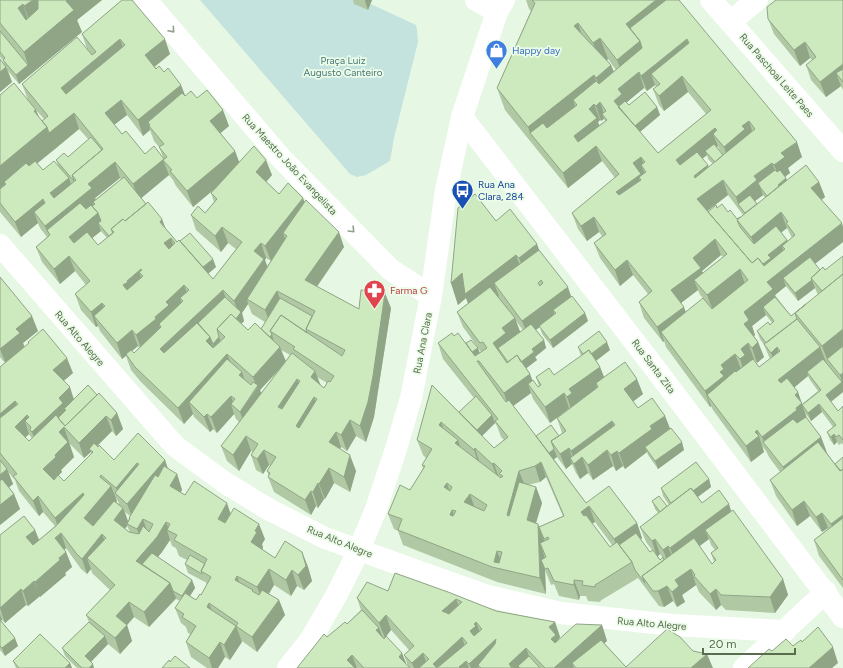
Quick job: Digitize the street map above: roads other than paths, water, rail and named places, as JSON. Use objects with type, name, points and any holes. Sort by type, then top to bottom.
[{"type":"street","name":"Rua Maestro João Evangelista","points":[[146,0],[281,158],[390,269],[431,296]]},
{"type":"street","points":[[476,0],[501,6]]},
{"type":"street","name":"Rua Paschoal Leite Paes","points":[[711,0],[843,150]]},
{"type":"street","points":[[730,22],[757,0]]},
{"type":"street","name":"Rua Ana Clara","points":[[288,668],[310,639],[337,594],[359,550],[379,501],[396,449],[411,398],[431,296],[444,202],[462,117],[501,6]]},
{"type":"street","name":"Rua Santa Zita","points":[[462,117],[826,592],[843,617]]},
{"type":"street","name":"Rua Alto Alegre","points":[[0,245],[175,446],[224,482],[268,509],[324,538],[488,596],[561,613],[673,625],[785,631]]},
{"type":"street","points":[[744,668],[826,592]]},
{"type":"place","name":"Happy day","points":[[496,70]]},
{"type":"place","name":"Rua Ana Clara, 284","points":[[462,210]]},
{"type":"place","name":"Farma G","points":[[375,310]]},
{"type":"park label","name":"Praça Luiz Augusto Canteiro","points":[[343,66]]}]
